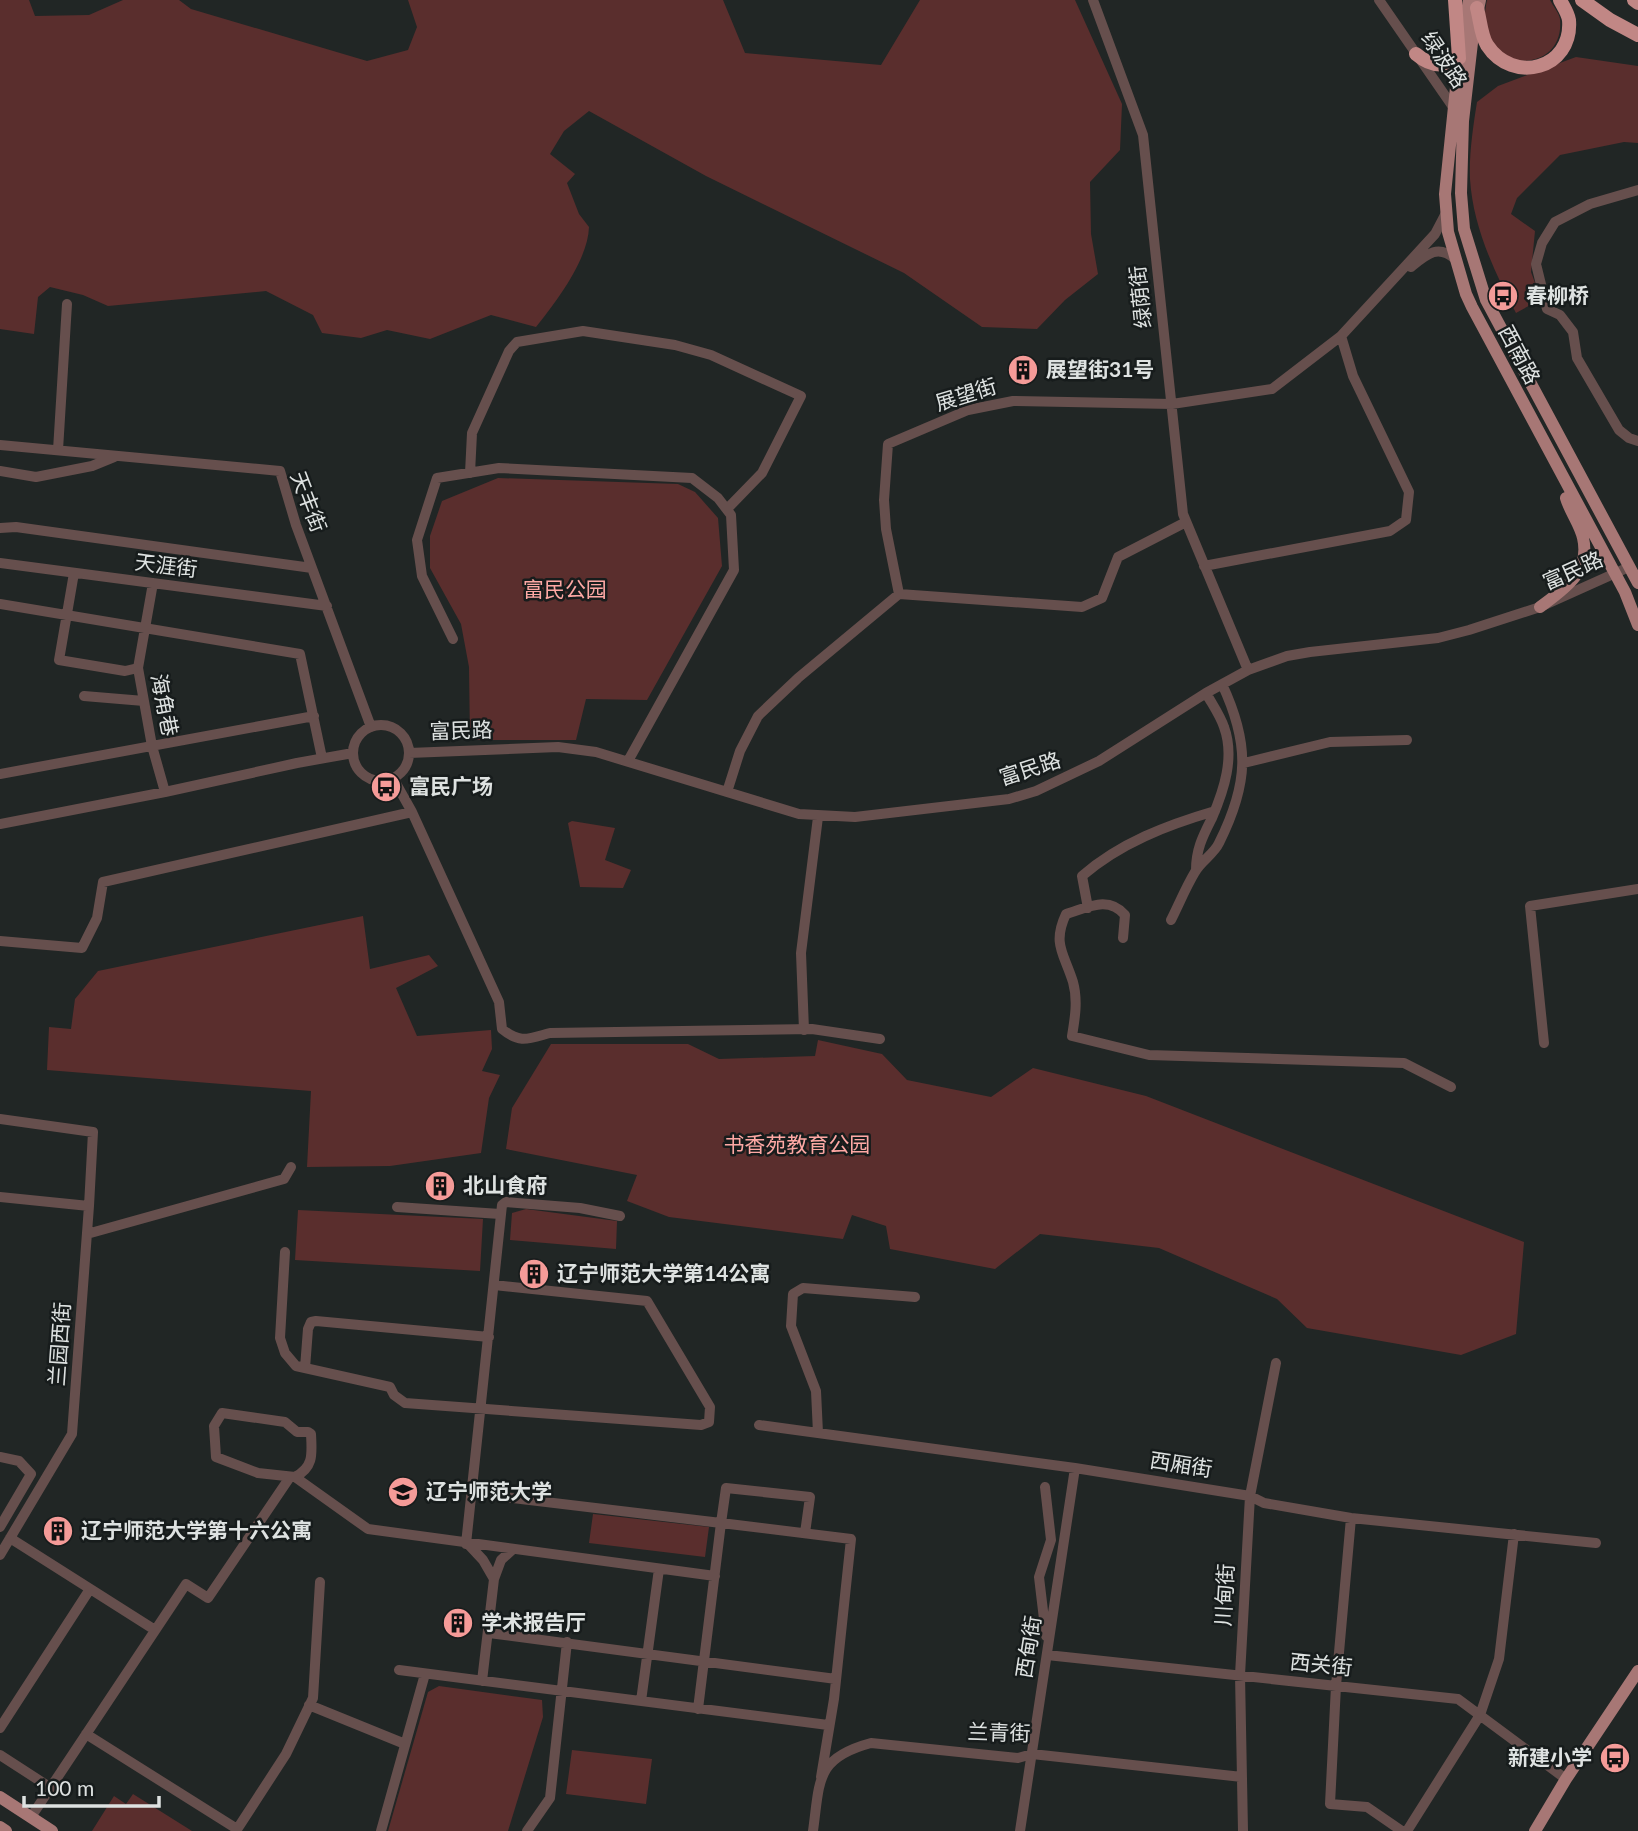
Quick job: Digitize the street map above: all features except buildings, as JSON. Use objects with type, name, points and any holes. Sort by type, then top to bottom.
[{"type":"highway","points":[[1416,54],[1422,60],[1435,64],[1448,64],[1459,58],[1455,0]]},
{"type":"highway","points":[[1475,3],[1486,44],[1500,59],[1519,68],[1540,68],[1556,57],[1568,37],[1569,17],[1560,0]]},
{"type":"highway","points":[[1581,0],[1638,35]]},
{"type":"main road","name":"西南路","points":[[1475,3],[1459,58],[1453,107],[1445,194],[1448,232],[1472,307],[1614,574],[1638,625]]},
{"type":"main road","name":"西南路","points":[[1475,3],[1462,121],[1461,193],[1464,229],[1486,300],[1638,583]]},
{"type":"main road","points":[[1540,607],[1577,576],[1585,558],[1583,538],[1569,505],[1559,470]]},
{"type":"main road","points":[[1535,1831],[1638,1671]]},
{"type":"main road","points":[[0,1797],[52,1831]]},
{"type":"main road","points":[[0,1827],[6,1831]]},
{"type":"street","name":"绿荫街","points":[[1093,0],[1143,135],[1183,514],[1248,670]]},
{"type":"street","name":"绿波路","points":[[1379,0],[1453,107]]},
{"type":"street","points":[[1638,190],[1590,204],[1555,222],[1542,243],[1536,264],[1547,309],[1560,315],[1573,331],[1577,358],[1619,430],[1638,441]]},
{"type":"street","name":"展望街","points":[[899,594],[884,510],[888,444],[968,410],[1013,401],[1172,404],[1272,389],[1341,336],[1435,234],[1446,213]]},
{"type":"street","points":[[1392,282],[1418,262],[1439,251],[1447,252],[1456,260]]},
{"type":"street","points":[[58,450],[67,304]]},
{"type":"street","points":[[470,473],[472,433],[509,351],[517,342],[583,331],[675,345],[711,355],[801,396],[762,473],[727,509]]},
{"type":"street","points":[[1204,566],[1390,531],[1406,520],[1409,492],[1353,376],[1341,336]]},
{"type":"street","name":"天丰街","points":[[0,445],[280,471],[296,525],[371,727]]},
{"type":"street","points":[[0,471],[36,477],[92,466],[118,455]]},
{"type":"street","points":[[453,639],[422,576],[417,541],[437,478],[499,468],[692,478],[718,498],[731,515],[734,570],[628,761]]},
{"type":"street","points":[[727,792],[740,751],[758,716],[798,678],[899,594],[1082,607],[1102,598],[1118,557],[1186,522]]},
{"type":"street","points":[[0,528],[16,527],[313,568]]},
{"type":"street","name":"天涯街","points":[[0,563],[327,606]]},
{"type":"street","name":"富民路","points":[[409,752],[558,747],[596,752],[799,814],[818,817],[855,817],[1009,799],[1036,791],[1099,761],[1206,693],[1248,670],[1287,656],[1310,652],[1438,638],[1540,607],[1629,568]]},
{"type":"street","points":[[74,573],[59,660],[125,671],[138,668]]},
{"type":"street","name":"海角巷","points":[[153,583],[138,668],[152,746],[165,792]]},
{"type":"street","points":[[0,604],[300,654],[322,758]]},
{"type":"street","points":[[1171,920],[1196,870],[1218,846],[1237,798],[1244,763],[1236,713],[1222,684]]},
{"type":"street","points":[[1196,870],[1196,851],[1222,794],[1228,746],[1224,726],[1206,693]]},
{"type":"street","points":[[84,696],[144,701]]},
{"type":"street","points":[[0,774],[314,716]]},
{"type":"street","points":[[389,726],[397,730],[403,736],[409,752],[405,768],[385,781],[368,778],[356,766],[353,754],[356,740],[371,727],[389,726]]},
{"type":"street","points":[[1244,763],[1330,742],[1406,740]]},
{"type":"street","points":[[0,824],[322,758],[353,754]]},
{"type":"street","points":[[393,778],[412,812],[499,1002],[502,1029],[514,1039],[550,1033],[804,1030],[880,1038]]},
{"type":"street","points":[[1088,908],[1082,876],[1104,856],[1170,825],[1215,811]]},
{"type":"street","points":[[0,941],[82,948],[97,918],[103,882],[412,812]]},
{"type":"street","points":[[804,1030],[801,953],[818,817]]},
{"type":"street","points":[[1544,1043],[1530,906],[1638,889]]},
{"type":"street","points":[[1123,937],[1125,915],[1118,906],[1108,903],[1066,914],[1059,929],[1058,943],[1074,984],[1077,1011],[1072,1036],[1149,1055],[1404,1063],[1451,1087]]},
{"type":"street","name":"兰园西街","points":[[0,1119],[93,1132],[72,1434],[0,1555]]},
{"type":"street","points":[[87,1234],[284,1179],[291,1167]]},
{"type":"street","points":[[0,1197],[89,1206]]},
{"type":"street","points":[[494,1579],[483,1560],[467,1544],[502,1205],[506,1202],[580,1208],[620,1216]]},
{"type":"street","points":[[397,1207],[500,1214]]},
{"type":"street","points":[[285,1252],[280,1338],[285,1353],[296,1366],[390,1387],[394,1395],[405,1403],[701,1426],[709,1422],[710,1407],[647,1301],[494,1285]]},
{"type":"street","points":[[818,1433],[816,1391],[791,1326],[793,1294],[803,1288],[915,1297]]},
{"type":"street","points":[[305,1368],[308,1329],[311,1322],[316,1321],[489,1337]]},
{"type":"street","name":"川甸街","points":[[1243,1831],[1240,1676],[1250,1496],[1276,1363]]},
{"type":"street","points":[[31,1817],[186,1584],[208,1598],[293,1477],[306,1471],[310,1465],[311,1434],[308,1432],[298,1432],[285,1422],[222,1413],[214,1426],[216,1457],[258,1474],[293,1477],[368,1529],[715,1576]]},
{"type":"street","name":"西厢街","points":[[759,1425],[1076,1468],[1250,1496],[1264,1503],[1351,1518],[1596,1543]]},
{"type":"street","points":[[0,1457],[19,1461],[31,1474],[1,1522]]},
{"type":"street","name":"西甸街","points":[[1020,1831],[1076,1468]]},
{"type":"street","points":[[1045,1487],[1051,1540],[1039,1577],[1047,1653]]},
{"type":"street","points":[[698,1709],[726,1488],[810,1497],[806,1533]]},
{"type":"street","points":[[471,1493],[851,1539],[836,1679],[813,1831]]},
{"type":"street","points":[[1351,1518],[1336,1686],[1330,1804],[1367,1807],[1405,1831],[1479,1715],[1499,1659],[1514,1534]]},
{"type":"street","points":[[10,1538],[155,1630]]},
{"type":"street","points":[[482,1681],[494,1579],[501,1560],[512,1550]]},
{"type":"street","points":[[641,1701],[659,1569]]},
{"type":"street","points":[[86,1734],[237,1830],[286,1754],[313,1698],[320,1582]]},
{"type":"street","points":[[0,1728],[90,1589]]},
{"type":"street","points":[[489,1633],[836,1679]]},
{"type":"street","points":[[527,1831],[550,1798],[567,1642]]},
{"type":"street","name":"西关街","points":[[1047,1653],[1458,1699],[1566,1779]]},
{"type":"street","points":[[399,1670],[828,1725]]},
{"type":"street","points":[[381,1831],[425,1674]]},
{"type":"street","points":[[310,1705],[405,1744]]},
{"type":"street","name":"兰青街","points":[[821,1777],[836,1757],[849,1749],[871,1743],[1018,1758],[1032,1754],[1242,1777]]},
{"type":"street","points":[[0,1755],[51,1788]]},
{"type":"green space","points":[[0,0],[29,0],[35,16],[89,15],[123,0],[179,0],[191,9],[367,61],[408,50],[417,27],[408,0],[723,0],[745,53],[881,65],[920,0],[1075,0],[1122,104],[1120,150],[1090,182],[1091,234],[1098,274],[1065,300],[1037,329],[982,327],[904,273],[706,176],[589,111],[564,131],[550,154],[575,174],[567,183],[579,214],[589,227],[587,240],[570,280],[536,327],[491,315],[430,339],[387,330],[361,338],[322,333],[313,315],[266,291],[108,306],[83,295],[50,287],[38,297],[34,334],[0,329]]},
{"type":"green space","points":[[1487,0],[1550,0],[1560,19],[1559,36],[1553,48],[1530,60],[1517,60],[1504,55],[1493,46],[1486,32],[1484,21]]},
{"type":"green space","points":[[1576,57],[1638,66],[1638,143],[1624,142],[1560,155],[1517,198],[1511,214],[1535,231],[1531,272],[1541,299],[1516,313],[1486,248],[1475,214],[1470,160],[1477,102],[1498,86]]},
{"type":"green space","name":"富民公园","points":[[498,478],[678,484],[695,492],[718,518],[722,566],[647,700],[586,699],[576,740],[470,740],[469,667],[461,624],[430,568],[430,536],[442,501]]},
{"type":"green space","points":[[572,821],[615,828],[605,860],[631,870],[623,888],[580,887],[568,823]]},
{"type":"green space","points":[[363,916],[370,969],[429,955],[438,966],[396,988],[417,1036],[491,1030],[492,1049],[482,1071],[500,1075],[489,1098],[481,1153],[390,1166],[307,1167],[311,1091],[47,1070],[49,1027],[71,1029],[75,999],[98,971]]},
{"type":"green space","name":"书香苑教育公园","points":[[818,1040],[882,1054],[907,1080],[991,1097],[1033,1068],[1146,1096],[1524,1242],[1516,1334],[1461,1355],[1307,1328],[1277,1299],[1159,1248],[1040,1234],[995,1269],[890,1249],[886,1226],[852,1215],[843,1239],[669,1217],[627,1201],[637,1175],[506,1149],[512,1108],[551,1044],[688,1044],[719,1059],[815,1056]]},
{"type":"green space","points":[[526,1209],[617,1221],[616,1249],[510,1240],[512,1213]]},
{"type":"green space","points":[[298,1210],[483,1219],[480,1271],[295,1260]]},
{"type":"green space","points":[[593,1514],[709,1527],[705,1557],[589,1543]]},
{"type":"green space","points":[[439,1686],[542,1700],[543,1717],[508,1831],[388,1831],[428,1692]]},
{"type":"green space","points":[[572,1750],[652,1759],[646,1804],[566,1794]]},
{"type":"green space","points":[[133,1794],[192,1831],[92,1831],[114,1796],[126,1804]]},
{"type":"place","name":"春柳桥","points":[[1503,296]]},
{"type":"place","name":"展望街31号","points":[[1023,370]]},
{"type":"place","name":"富民广场","points":[[386,787]]},
{"type":"place","name":"北山食府","points":[[440,1186]]},
{"type":"place","name":"辽宁师范大学第14公寓","points":[[534,1274]]},
{"type":"place","name":"辽宁师范大学","points":[[403,1492]]},
{"type":"place","name":"辽宁师范大学第十六公寓","points":[[58,1531]]},
{"type":"place","name":"学术报告厅","points":[[458,1623]]},
{"type":"place","name":"新建小学","points":[[1615,1758]]}]
